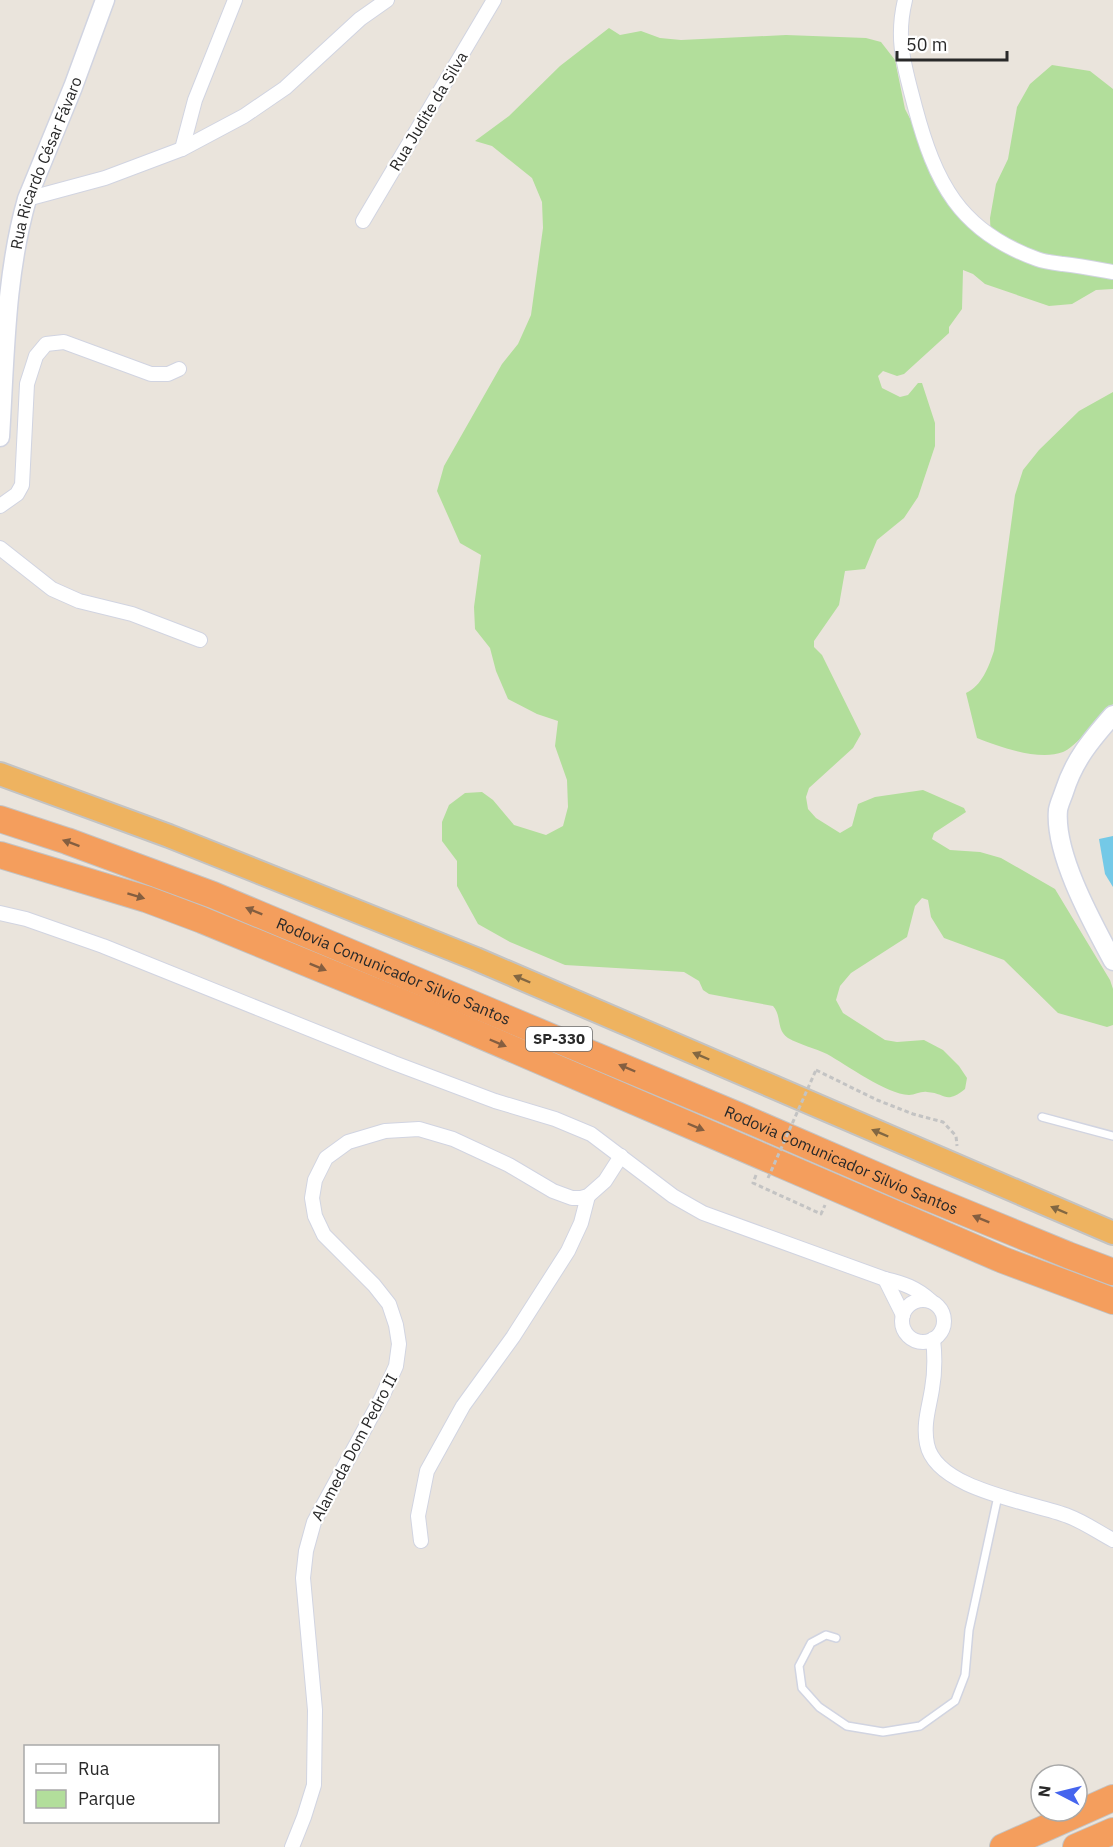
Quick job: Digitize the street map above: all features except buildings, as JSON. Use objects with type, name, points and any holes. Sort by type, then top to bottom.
[{"type":"highway","points":[[0,774],[169,836],[476,959],[1108,1230]]},
{"type":"highway","name":"Rodovia Comunicador Silvio Santos","points":[[0,819],[213,895],[910,1190],[1113,1272]]},
{"type":"highway","name":"Rodovia Comunicador Silvio Santos","points":[[0,855],[146,899],[202,920],[448,1022],[766,1168],[1113,1302]]},
{"type":"highway","points":[[0,868],[14,868],[86,880]]},
{"type":"highway","points":[[1003,1847],[1113,1798]]},
{"type":"highway","points":[[1076,1847],[1113,1831]]},
{"type":"street","name":"Rua Ricardo César Fávaro","points":[[0,437],[7,313],[5,291],[22,217],[105,0]]},
{"type":"street","points":[[182,149],[195,100],[235,0]]},
{"type":"street","points":[[360,19],[371,0]]},
{"type":"street","points":[[27,199],[105,177],[182,149],[244,116],[285,88],[360,19],[387,0]]},
{"type":"street","name":"Rua Judite da Silva","points":[[363,221],[494,0]]},
{"type":"street","points":[[905,0],[900,28],[903,61],[922,133],[941,183],[965,215],[994,239],[1038,260],[1113,272]]},
{"type":"street","points":[[0,506],[17,494],[22,485],[27,384],[36,356],[46,344],[63,342],[151,374],[168,374],[179,369]]},
{"type":"street","points":[[0,548],[52,589],[79,601],[132,614],[200,640]]},
{"type":"street","points":[[1113,715],[1084,749],[1069,775],[1058,810],[1064,854],[1079,894],[1113,961]]},
{"type":"street","points":[[0,913],[26,919],[103,946],[404,1067],[495,1101],[555,1119],[591,1134],[673,1196],[703,1213],[921,1291],[942,1310],[944,1323],[943,1329],[933,1339],[920,1342],[908,1336],[902,1323],[903,1315],[911,1303],[917,1300],[931,1301]]},
{"type":"street","name":"Alameda Dom Pedro II","points":[[292,1847],[314,1785],[315,1710],[303,1578],[306,1551],[314,1522],[392,1376],[399,1344],[389,1304],[324,1236],[315,1216],[312,1198],[315,1180],[327,1158],[348,1142],[385,1131],[419,1129],[462,1143],[509,1165],[553,1191],[572,1198],[588,1196]]},
{"type":"street","points":[[421,1541],[418,1516],[427,1471],[464,1406],[513,1337],[568,1251],[581,1223],[588,1196],[605,1181],[621,1156]]},
{"type":"street","points":[[885,1279],[903,1315]]},
{"type":"street","points":[[933,1339],[935,1361],[932,1390],[924,1425],[927,1446],[936,1462],[951,1475],[998,1496],[1069,1516],[1113,1540]]},
{"type":"lane","points":[[1042,1117],[1113,1136]]},
{"type":"lane","points":[[836,1638],[826,1635],[811,1643],[799,1666],[802,1688],[819,1707],[847,1726],[883,1732],[920,1726],[955,1701],[965,1675],[969,1630],[998,1496]]},
{"type":"path","points":[[816,1201],[826,1206],[821,1215],[753,1183],[766,1168],[816,1070],[895,1107],[943,1122],[956,1136],[960,1167]]},
{"type":"green space","points":[[609,28],[620,35],[641,31],[660,38],[681,40],[786,35],[866,38],[881,42],[895,60],[905,109],[958,211],[976,234],[991,242],[990,218],[996,184],[1008,159],[1017,107],[1030,84],[1052,65],[1090,71],[1113,89],[1113,289],[1096,290],[1072,304],[1049,306],[985,284],[973,274],[963,270],[962,309],[949,327],[949,333],[904,374],[897,376],[883,371],[878,376],[882,388],[900,397],[908,395],[918,383],[922,383],[935,423],[935,446],[918,497],[904,518],[877,540],[865,569],[845,571],[839,605],[814,641],[814,647],[822,655],[861,734],[853,748],[809,788],[806,797],[808,809],[816,818],[840,833],[852,826],[858,804],[875,797],[923,790],[964,808],[966,812],[934,833],[932,839],[950,850],[980,852],[1001,858],[1055,889],[1110,980],[1113,989],[1113,1025],[1107,1027],[1058,1013],[1004,960],[944,938],[931,917],[928,900],[922,898],[915,906],[907,937],[851,973],[840,986],[836,1000],[843,1013],[885,1040],[897,1042],[924,1040],[943,1050],[967,1078],[965,1089],[953,1096],[946,1097],[925,1092],[909,1095],[889,1090],[827,1054],[788,1038],[782,1031],[773,1006],[709,994],[703,990],[699,981],[684,972],[565,965],[510,942],[478,924],[457,886],[457,861],[442,841],[442,822],[449,805],[465,793],[482,792],[493,800],[514,825],[546,835],[563,826],[568,807],[567,780],[555,746],[558,721],[537,714],[508,699],[496,671],[490,648],[475,629],[474,607],[481,555],[460,543],[437,491],[444,466],[502,364],[518,344],[531,315],[543,228],[542,202],[532,178],[492,146],[475,141],[509,116],[560,66]]},
{"type":"green space","points":[[1113,392],[1113,704],[1081,738],[1063,752],[1043,755],[1008,749],[977,738],[966,693],[981,681],[994,651],[1015,495],[1023,470],[1039,450],[1079,411]]},
{"type":"water","points":[[1113,836],[1113,887],[1105,874],[1099,839]]}]
